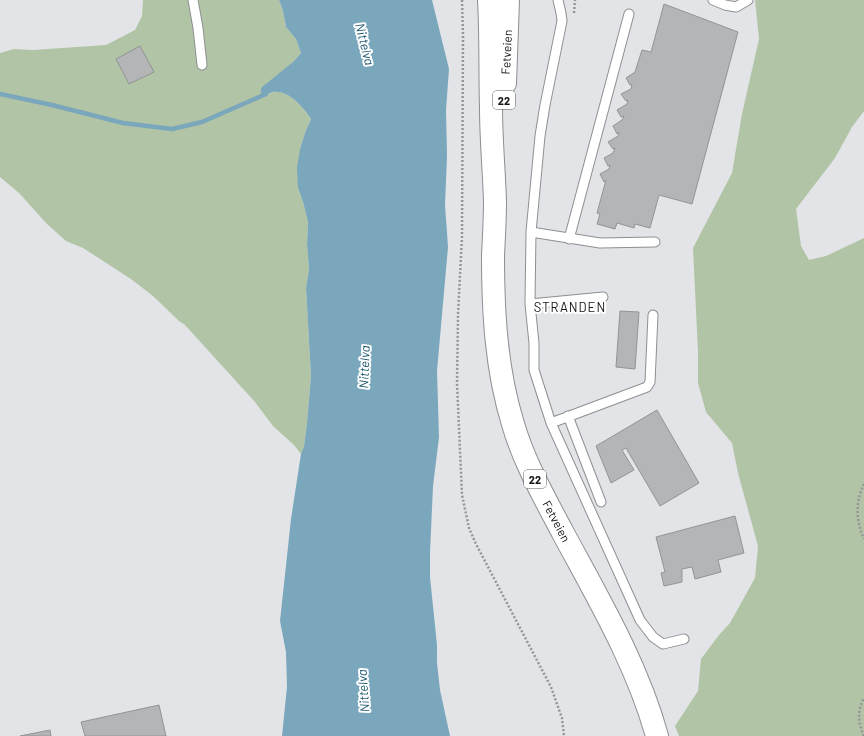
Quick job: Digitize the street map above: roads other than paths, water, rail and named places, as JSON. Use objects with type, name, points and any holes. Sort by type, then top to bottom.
[{"type":"highway","name":"Fetveien","points":[[490,0],[491,109],[495,200],[494,287],[497,342],[503,383],[513,425],[538,486],[627,657],[648,707],[657,736]]},
{"type":"highway","name":"Fetveien","points":[[495,200],[503,109],[508,0]]},
{"type":"lane","points":[[193,0],[202,65]]},
{"type":"lane","points":[[558,0],[562,21],[541,128],[531,232],[530,304],[534,343],[534,370],[551,423],[640,620],[653,638],[662,644],[684,639]]},
{"type":"lane","points":[[713,0],[725,5],[736,7],[748,0]]},
{"type":"lane","points":[[569,239],[629,14]]},
{"type":"lane","points":[[531,232],[600,243],[655,242]]},
{"type":"lane","points":[[530,304],[603,297]]},
{"type":"lane","points":[[551,423],[648,385],[650,382],[654,314]]},
{"type":"lane","points":[[568,416],[601,502]]},
{"type":"water","name":"Nittelva","points":[[279,0],[432,0],[449,69],[446,110],[447,156],[445,205],[448,247],[437,371],[439,437],[433,486],[430,577],[440,690],[450,736],[282,736],[287,687],[286,652],[280,621],[291,519],[307,423],[311,376],[306,288],[309,269],[307,244],[308,222],[298,188],[297,168],[300,149],[311,119],[295,100],[284,93],[273,92],[261,96],[261,88],[293,62],[301,53],[296,39],[286,27]]},
{"type":"waterway","points":[[0,94],[52,105],[123,123],[172,129],[202,122],[266,94]]},
{"type":"district","name":"STRANDEN","points":[[570,307]]}]
